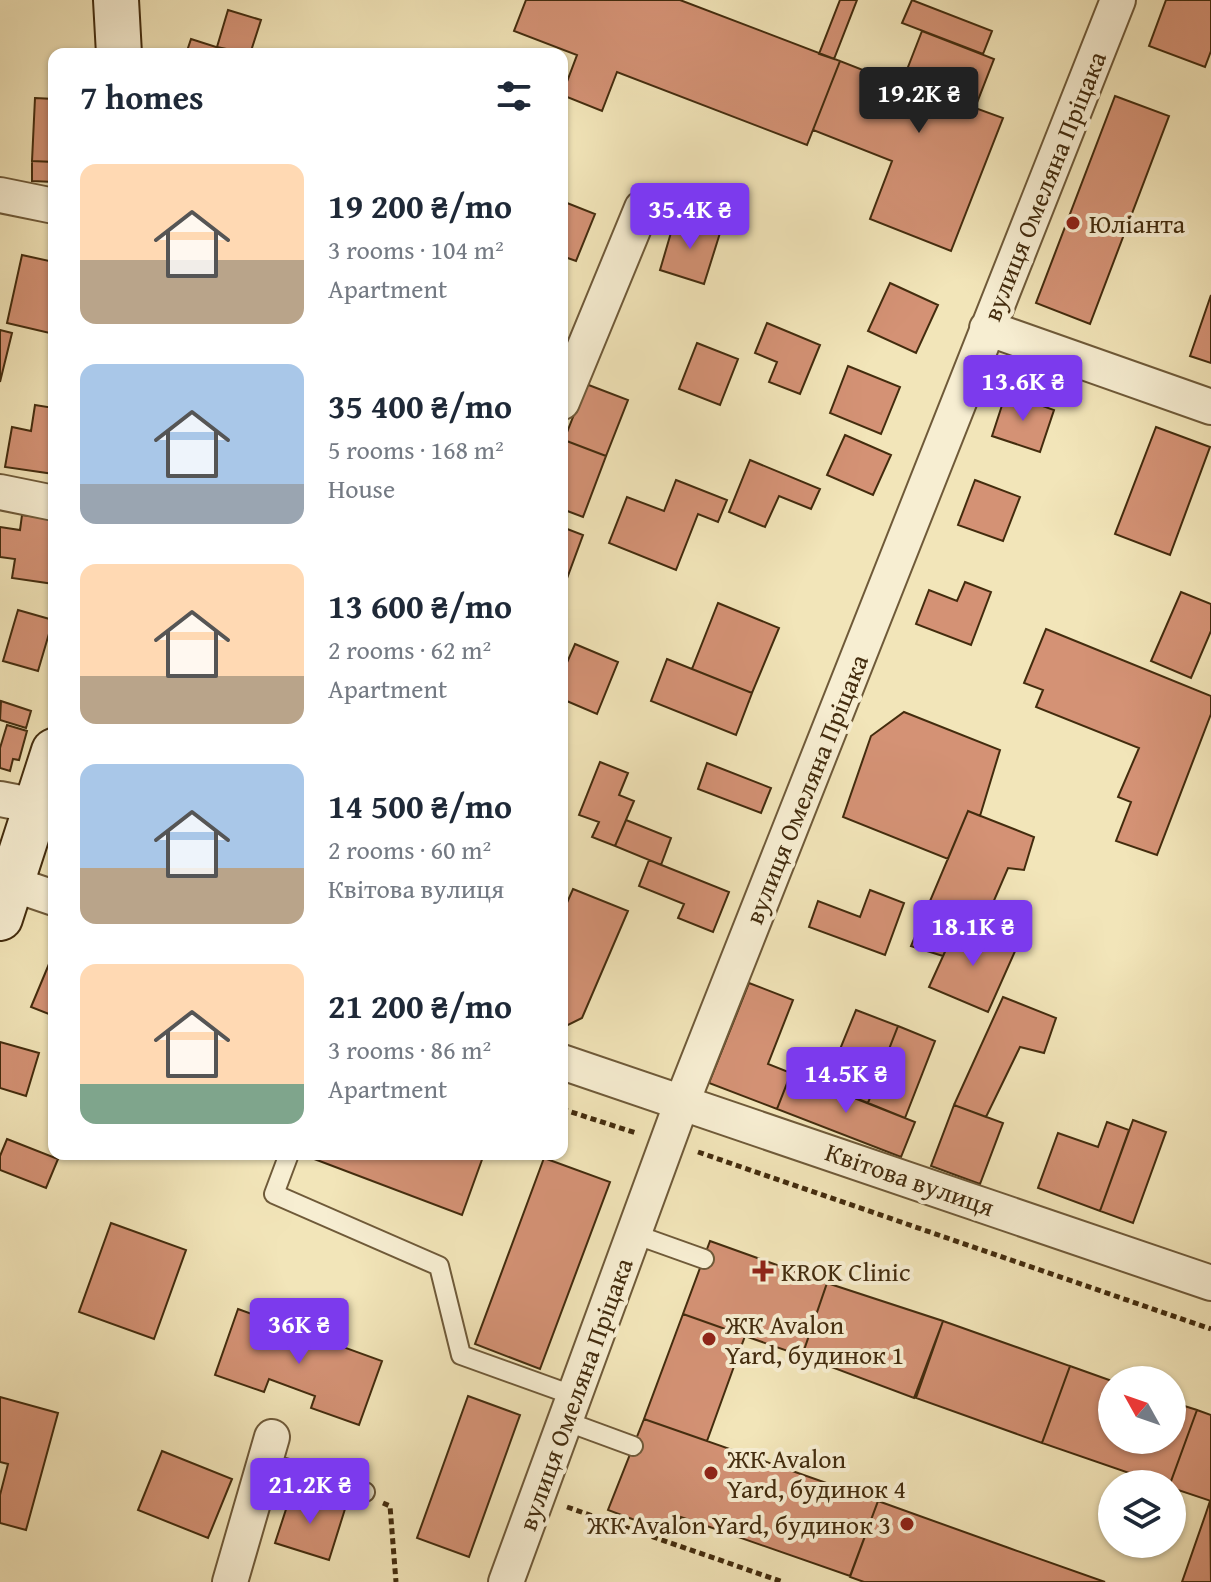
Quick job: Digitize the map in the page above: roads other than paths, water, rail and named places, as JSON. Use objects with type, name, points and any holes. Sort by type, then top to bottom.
[{"type":"street","points":[[116,0],[119,48]]},
{"type":"street","name":"вулиця Омеляна Пріцака","points":[[506,1582],[682,1102],[1118,0]]},
{"type":"street","points":[[0,195],[48,205]]},
{"type":"street","points":[[568,387],[642,208]]},
{"type":"street","points":[[987,328],[1211,407]]},
{"type":"street","points":[[0,492],[48,502]]},
{"type":"street","points":[[48,760],[18,802],[5,900],[48,898]]},
{"type":"street","name":"Квітова вулиця","points":[[568,1064],[1211,1283]]},
{"type":"street","points":[[230,1582],[268,1449]]},
{"type":"lane","points":[[287,1160],[274,1194],[439,1266],[461,1355],[568,1415],[633,1446]]},
{"type":"lane","points":[[634,1234],[704,1259]]},
{"type":"lane","points":[[268,1449],[365,1492]]},
{"type":"place","name":"Юліанта","points":[[1073,223]]},
{"type":"place","name":"KROK Clinic","points":[[763,1271]]},
{"type":"place","name":"ЖК Avalon Yard, будинок 1","points":[[709,1339]]},
{"type":"place","name":"ЖК Avalon Yard, будинок 4","points":[[711,1473]]},
{"type":"place","name":"ЖК Avalon Yard, будинок 3","points":[[907,1524]]}]
